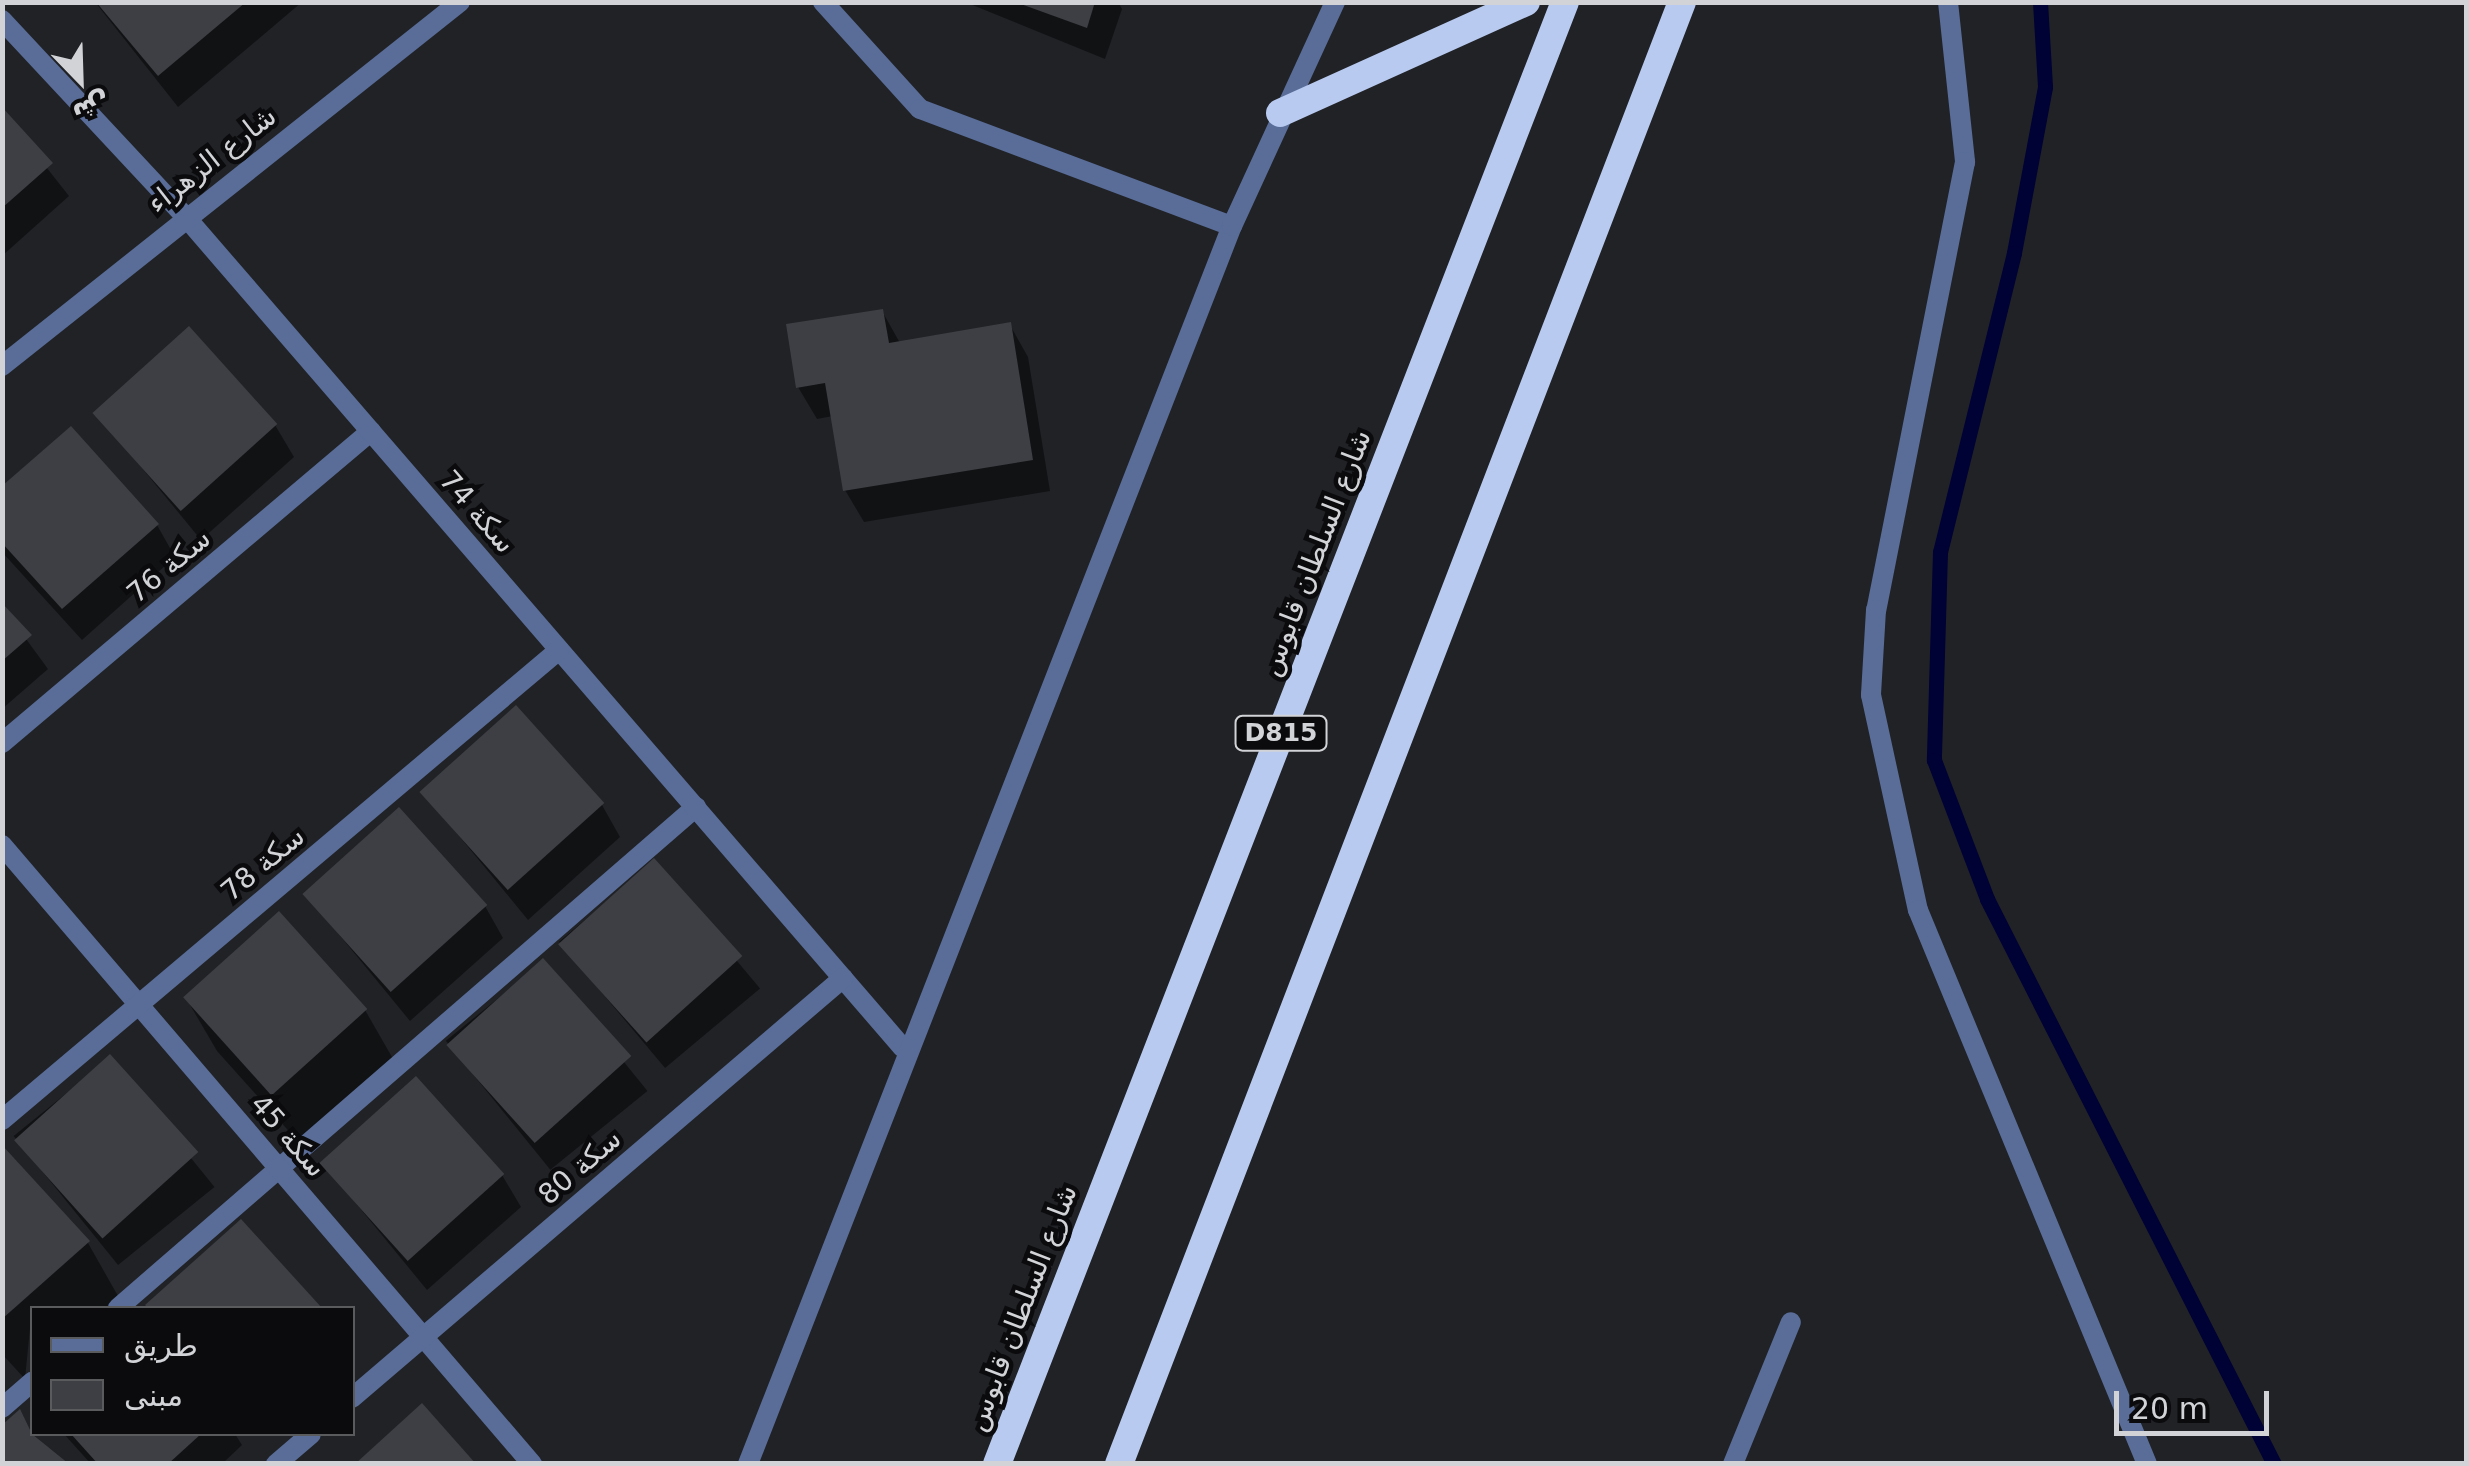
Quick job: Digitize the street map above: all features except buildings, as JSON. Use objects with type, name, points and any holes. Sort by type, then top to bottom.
[{"type":"highway","points":[[1280,113],[1526,2]]},
{"type":"highway","name":"شارع السلطان قابوس","points":[[997,1464],[1564,2]]},
{"type":"highway","points":[[1119,1464],[1682,2]]},
{"type":"street","name":"شارع الزهراء","points":[[2,366],[184,215],[460,2]]},
{"type":"street","points":[[822,2],[920,109],[1232,226]]},
{"type":"street","points":[[748,1464],[903,1048],[1232,226],[1280,113],[1335,2]]},
{"type":"street","points":[[1948,2],[1965,162],[1876,610],[1871,694],[1918,910],[2147,1464]]},
{"type":"street","name":"سكة 74","points":[[2,20],[184,215],[903,1048]]},
{"type":"street","name":"سكة 76","points":[[2,743],[372,432]]},
{"type":"street","name":"سكة 78","points":[[2,1120],[560,650]]},
{"type":"street","points":[[120,1306],[696,807]]},
{"type":"street","name":"سكة 45","points":[[2,845],[532,1464]]},
{"type":"street","name":"سكة 80","points":[[355,1395],[843,978]]},
{"type":"street","points":[[1733,1464],[1790,1322]]},
{"type":"street","points":[[2,1408],[30,1384]]},
{"type":"street","points":[[276,1464],[309,1436]]},
{"type":"waterway","points":[[2040,2],[2045,87],[2014,253],[1940,552],[1934,760],[1987,899],[2274,1464]]}]
